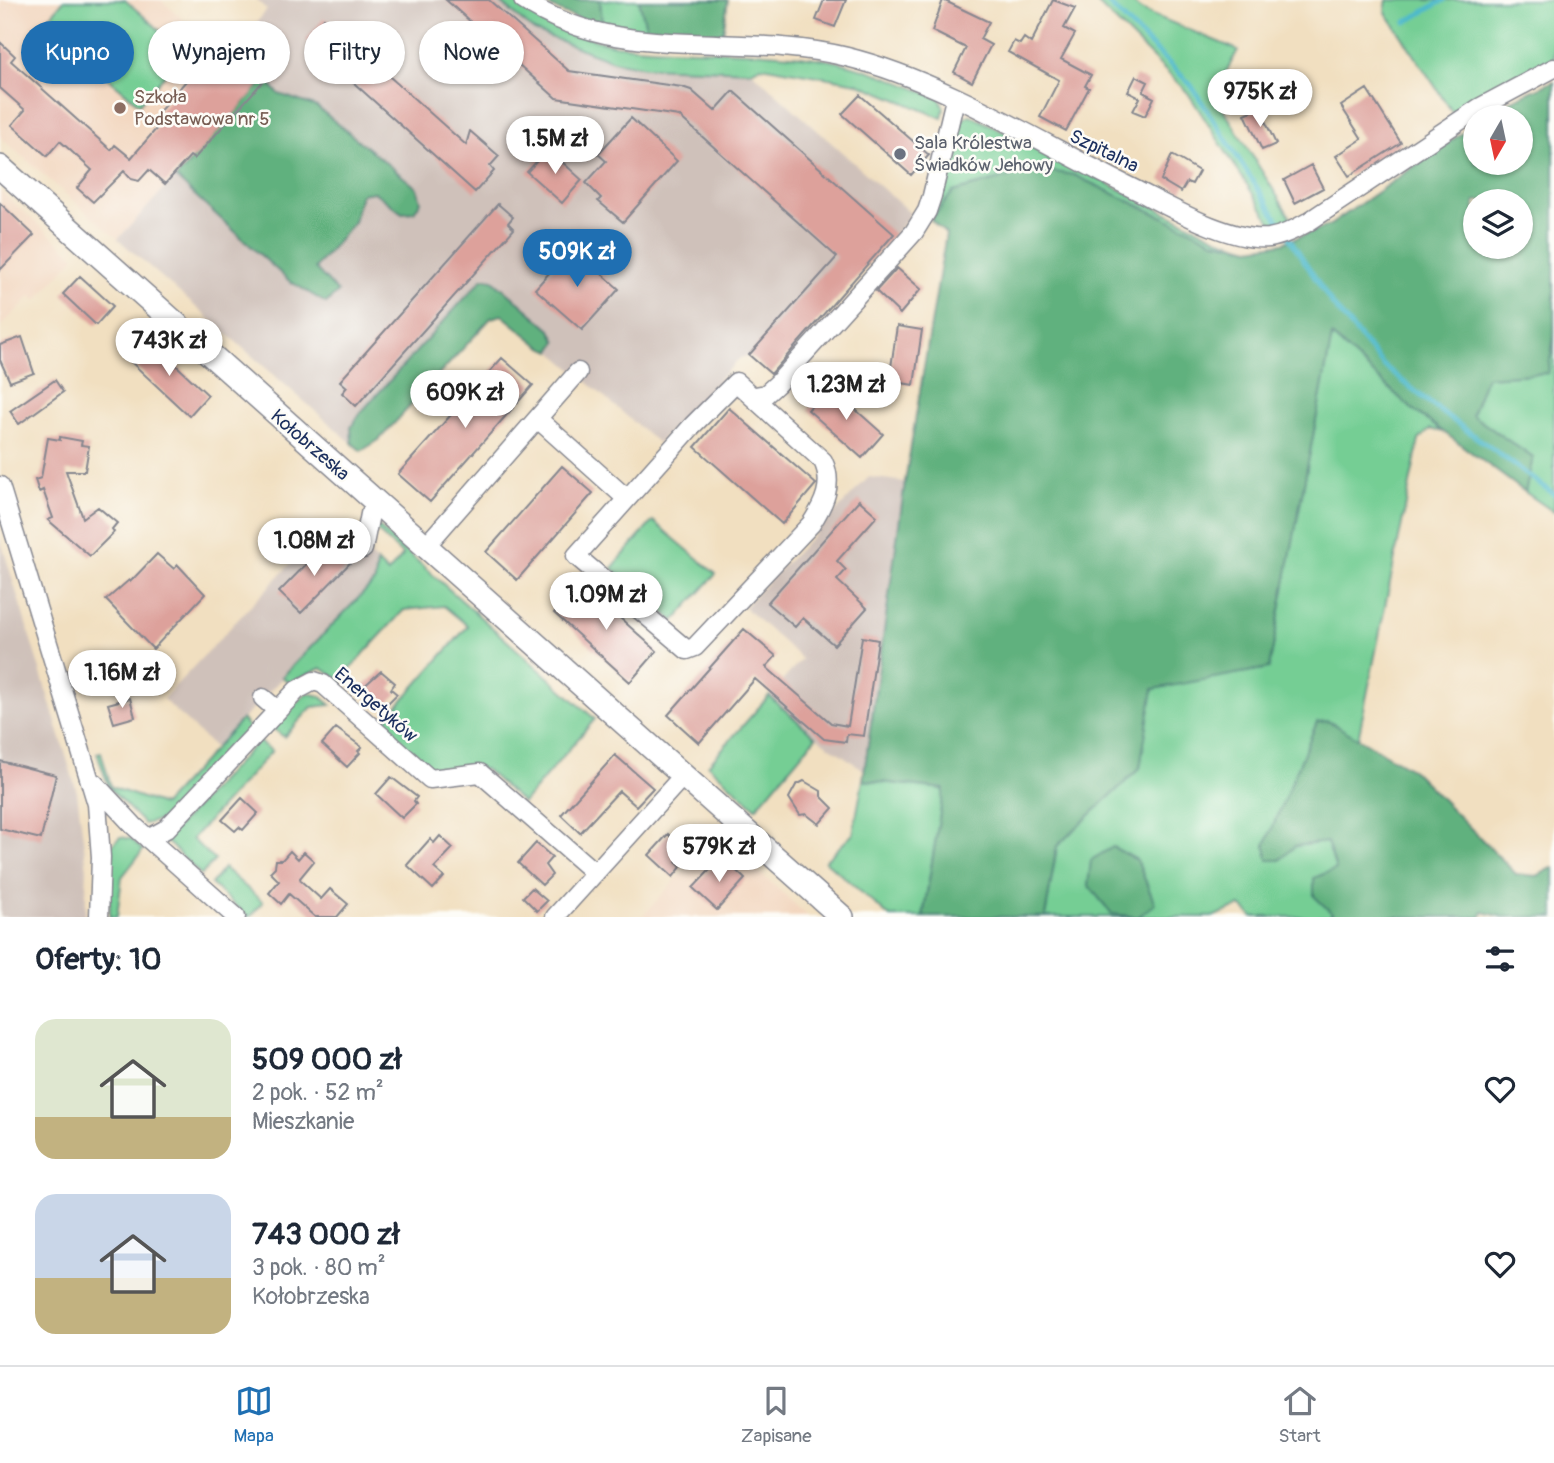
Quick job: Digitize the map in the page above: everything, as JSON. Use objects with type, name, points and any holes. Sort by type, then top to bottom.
[{"type":"main road","name":"Kołobrzeska","points":[[0,167],[682,777],[829,913]]},
{"type":"street","name":"Szpitalna","points":[[523,0],[575,27],[628,40],[794,47],[851,58],[955,99],[1227,232],[1265,238],[1278,236],[1308,222],[1479,108],[1554,68]]},
{"type":"street","points":[[755,396],[766,394],[777,384],[914,232],[927,211],[932,196],[955,99]]},
{"type":"street","points":[[425,548],[578,372]]},
{"type":"street","points":[[727,380],[741,384],[755,396],[823,461],[829,478],[825,502],[811,524],[692,649],[679,647],[576,556],[727,380]]},
{"type":"street","points":[[539,420],[626,498]]},
{"type":"street","points":[[0,485],[97,804],[99,917]]},
{"type":"street","points":[[363,549],[370,514],[377,505]]},
{"type":"street","name":"Energetyków","points":[[148,839],[166,829],[270,704],[306,683],[323,684],[425,776],[437,780],[473,772],[480,773],[595,873]]},
{"type":"street","points":[[89,777],[134,826],[236,917]]},
{"type":"street","points":[[555,917],[682,777]]},
{"type":"street","points":[[99,833],[134,826]]},
{"type":"shaded area","name":"Szkoła Podstawowa nr 5","points":[[0,0],[161,0],[185,21],[148,21],[148,84],[260,84],[118,239],[0,137]]},
{"type":"shaded area","points":[[257,0],[498,0],[522,21],[419,21],[419,84],[524,84],[524,22],[534,31],[613,61],[645,67],[751,71],[910,213],[771,374],[749,355],[740,358],[658,443],[551,351],[540,346],[502,315],[491,318],[379,440],[361,451],[118,239],[260,84],[290,84],[290,21],[258,21],[267,10]]},
{"type":"shaded area","points":[[0,191],[75,257],[36,301],[31,296],[0,327]]},
{"type":"shaded area","points":[[869,477],[905,482],[864,770],[816,737],[769,696],[802,659],[744,607]]},
{"type":"shaded area","points":[[329,523],[377,562],[375,581],[215,748],[163,699]]},
{"type":"shaded area","points":[[0,538],[77,792],[87,869],[85,917],[0,917]]},
{"type":"shaded area","points":[[717,834],[809,917],[642,917]]},
{"type":"green space","points":[[64,0],[125,0],[149,21],[148,84],[157,84],[139,104],[115,84],[134,84],[134,21],[46,21]]},
{"type":"green space","points":[[498,0],[512,0],[595,40],[615,45],[797,56],[853,66],[940,99],[944,108],[942,118],[857,83],[761,66],[751,71],[645,67],[613,61],[534,31]]},
{"type":"green space","points":[[538,0],[600,0],[602,26],[563,13]]},
{"type":"green space","points":[[600,0],[639,0],[648,34],[602,26]]},
{"type":"green space","points":[[639,0],[728,0],[723,34],[648,34]]},
{"type":"green space","points":[[1094,0],[1130,0],[1141,10],[1238,50],[1214,94],[1292,220],[1273,225],[1188,93]]},
{"type":"green space","points":[[1387,0],[1554,0],[1554,61],[1469,105],[1463,105],[1463,108],[1453,113],[1385,11]]},
{"type":"green space","points":[[1554,81],[1554,336],[1548,373],[1486,377],[1472,415],[1533,458],[1525,492],[1411,408],[1332,336],[1269,668],[1153,689],[1140,768],[1057,846],[1045,917],[923,917],[944,789],[863,780],[905,482],[946,234],[931,220],[953,192],[1037,169],[1074,175],[1214,241],[1250,248],[1283,243],[1330,225],[1463,132],[1463,175],[1533,175],[1533,105],[1504,105]]},
{"type":"green space","points":[[261,84],[270,84],[279,94],[317,107],[417,188],[421,201],[414,212],[402,213],[374,192],[361,194],[354,222],[315,268],[338,292],[326,303],[288,280],[176,178]]},
{"type":"green space","points":[[970,115],[1217,238],[1250,248],[1214,241],[931,220],[958,122]]},
{"type":"green space","points":[[483,278],[493,280],[551,330],[557,342],[551,351],[540,346],[502,315],[491,318],[379,440],[361,451],[352,443],[351,427],[362,411]]},
{"type":"green space","points":[[1332,336],[1411,408],[1443,432],[1430,429],[1419,440],[1358,739],[1328,721],[1295,846],[1327,842],[1336,869],[1333,913],[1329,917],[1253,917],[1241,906],[1212,917],[1045,917],[1057,846],[1140,768],[1152,689],[1269,668]]},
{"type":"green space","points":[[1554,336],[1554,512],[1525,492],[1533,458],[1472,415],[1486,377],[1548,373]]},
{"type":"green space","points":[[653,521],[716,574],[674,621],[612,568]]},
{"type":"green space","points":[[378,526],[595,719],[523,803],[485,769],[437,773],[380,726],[468,626],[444,606],[404,610],[344,675],[343,682],[321,668],[290,683],[282,677],[375,581],[377,562],[388,573],[403,555],[376,530]]},
{"type":"green space","points":[[307,693],[320,696],[331,705],[312,707],[284,737],[271,727]]},
{"type":"green space","points":[[769,696],[816,737],[756,808],[708,765]]},
{"type":"green space","points":[[242,719],[251,730],[165,819],[144,824],[109,788],[97,753],[101,752],[111,787],[163,805]]},
{"type":"green space","points":[[1328,721],[1413,770],[1516,874],[1537,876],[1554,867],[1554,917],[1503,917],[1483,912],[1481,917],[1329,917],[1332,913],[1314,896],[1314,878],[1336,869],[1327,842],[1295,846],[1280,860],[1268,860],[1265,845],[1317,722]]},
{"type":"green space","points":[[258,741],[272,751],[192,839],[215,860],[201,875],[165,840]]},
{"type":"green space","points":[[863,780],[944,789],[923,917],[890,917],[825,861],[853,834]]},
{"type":"green space","points":[[120,837],[131,839],[143,850],[122,877],[117,917],[110,917],[109,848]]},
{"type":"green space","points":[[1113,847],[1137,860],[1155,904],[1138,917],[1112,914],[1088,885],[1091,860]]},
{"type":"green space","points":[[224,868],[263,902],[251,916],[247,916],[211,884]]},
{"type":"building","points":[[446,0],[489,0],[513,21],[470,21]]},
{"type":"building","points":[[824,0],[846,0],[835,27],[816,20]]},
{"type":"building","points":[[943,0],[989,22],[980,39],[991,45],[972,82],[954,72],[966,48],[932,31]]},
{"type":"building","points":[[1053,0],[1075,8],[1064,28],[1075,34],[1061,59],[1091,75],[1085,86],[1089,88],[1066,131],[1040,117],[1059,80],[1008,52],[1014,41],[1020,44],[1024,38],[1031,43]]},
{"type":"building","points":[[524,31],[569,71],[682,87],[691,90],[715,111],[733,91],[894,234],[771,374],[749,355],[837,257],[679,116],[556,98],[524,69]]},
{"type":"building","points":[[0,42],[15,56],[11,61],[21,70],[21,84],[37,84],[111,150],[115,145],[131,158],[157,128],[150,122],[183,84],[261,84],[194,159],[190,156],[165,184],[149,170],[139,181],[131,179],[124,171],[93,202],[77,188],[92,170],[60,141],[47,156],[12,125],[25,110],[0,88]]},
{"type":"building","points":[[1136,76],[1148,82],[1143,92],[1154,98],[1145,116],[1133,111],[1140,98],[1128,92]]},
{"type":"building","points":[[355,84],[398,84],[466,145],[470,131],[499,156],[490,166],[494,171],[475,192]]},
{"type":"building","points":[[1367,89],[1401,143],[1349,176],[1336,156],[1362,139],[1341,106]]},
{"type":"building","points":[[860,95],[929,155],[911,175],[842,114]]},
{"type":"building","points":[[1259,108],[1276,144],[1262,150],[1245,114]]},
{"type":"building","points":[[631,118],[677,161],[623,222],[598,201],[601,198],[586,183],[606,161],[598,154]]},
{"type":"building","points":[[548,149],[582,180],[562,203],[527,172]]},
{"type":"building","points":[[1172,155],[1199,171],[1192,184],[1187,182],[1181,192],[1161,180]]},
{"type":"building","points":[[1311,165],[1323,188],[1295,203],[1284,180]]},
{"type":"building","points":[[0,203],[34,235],[0,270]]},
{"type":"building","points":[[498,204],[513,217],[508,223],[514,229],[356,406],[342,393],[347,387],[340,381]]},
{"type":"building","points":[[572,247],[619,289],[582,330],[535,289]]},
{"type":"building","points":[[897,268],[921,289],[900,314],[876,291]]},
{"type":"building","points":[[80,276],[113,306],[96,325],[63,294]]},
{"type":"building","points":[[897,326],[922,330],[914,385],[889,381]]},
{"type":"building","points":[[22,337],[34,373],[10,382],[0,360],[0,345]]},
{"type":"building","points":[[149,340],[208,395],[189,416],[130,361]]},
{"type":"building","points":[[502,358],[533,385],[430,502],[398,474]]},
{"type":"building","points":[[55,380],[63,392],[19,424],[10,411]]},
{"type":"building","points":[[829,386],[883,434],[862,458],[808,410]]},
{"type":"building","points":[[729,408],[816,484],[782,524],[695,447]]},
{"type":"building","points":[[60,437],[82,441],[81,445],[89,446],[85,471],[66,471],[83,518],[98,507],[117,523],[112,529],[114,532],[90,556],[48,520],[53,518],[43,490],[39,492],[35,480],[41,478],[48,438],[60,440]]},
{"type":"building","points":[[562,466],[593,493],[517,580],[486,552]]},
{"type":"building","points":[[859,500],[877,516],[837,561],[846,570],[837,580],[867,608],[834,645],[803,618],[795,627],[767,603]]},
{"type":"building","points":[[328,542],[350,563],[301,613],[279,592]]},
{"type":"building","points":[[157,554],[174,569],[178,565],[205,594],[153,649],[106,600],[129,580],[130,582]]},
{"type":"building","points":[[581,583],[657,651],[630,682],[554,613]]},
{"type":"building","points":[[744,629],[776,656],[766,667],[831,723],[848,726],[862,637],[878,640],[864,736],[847,734],[846,742],[824,739],[755,679],[699,743],[668,715]]},
{"type":"building","points":[[381,671],[395,683],[391,689],[397,694],[383,708],[361,689]]},
{"type":"building","points":[[130,698],[135,717],[114,723],[108,704]]},
{"type":"building","points":[[336,728],[362,747],[347,767],[322,744]]},
{"type":"building","points":[[615,755],[653,788],[636,806],[619,791],[580,833],[561,815]]},
{"type":"building","points":[[0,761],[56,775],[41,839],[0,829]]},
{"type":"building","points":[[391,777],[417,797],[414,801],[416,804],[402,818],[376,794]]},
{"type":"building","points":[[804,781],[821,791],[821,796],[833,808],[819,824],[806,814],[800,815],[789,798],[796,785]]},
{"type":"building","points":[[242,798],[258,813],[243,830],[239,827],[235,831],[222,820]]},
{"type":"building","points":[[668,834],[686,851],[676,862],[681,867],[673,877],[649,855]]},
{"type":"building","points":[[440,836],[453,848],[434,868],[444,877],[433,889],[407,865],[430,839],[434,843]]},
{"type":"building","points":[[536,843],[552,857],[545,865],[552,875],[542,885],[518,863]]},
{"type":"building","points":[[290,851],[298,859],[304,852],[314,861],[300,878],[301,881],[321,899],[330,889],[348,904],[337,917],[315,917],[289,894],[281,904],[269,893],[279,881],[270,872],[275,867],[276,860],[282,860]]},
{"type":"building","points":[[722,857],[745,879],[717,910],[693,888]]},
{"type":"building","points":[[532,888],[547,901],[537,911],[523,897]]},
{"type":"waterway","points":[[1105,0],[1191,85],[1332,304],[1384,366],[1436,408],[1554,494]]},
{"type":"waterway","points":[[1406,22],[1444,0]]},
{"type":"place","name":"Szkoła Podstawowa nr 5","points":[[120,108]]},
{"type":"place","name":"Sala Królestwa Świadków Jehowy","points":[[900,154]]}]
